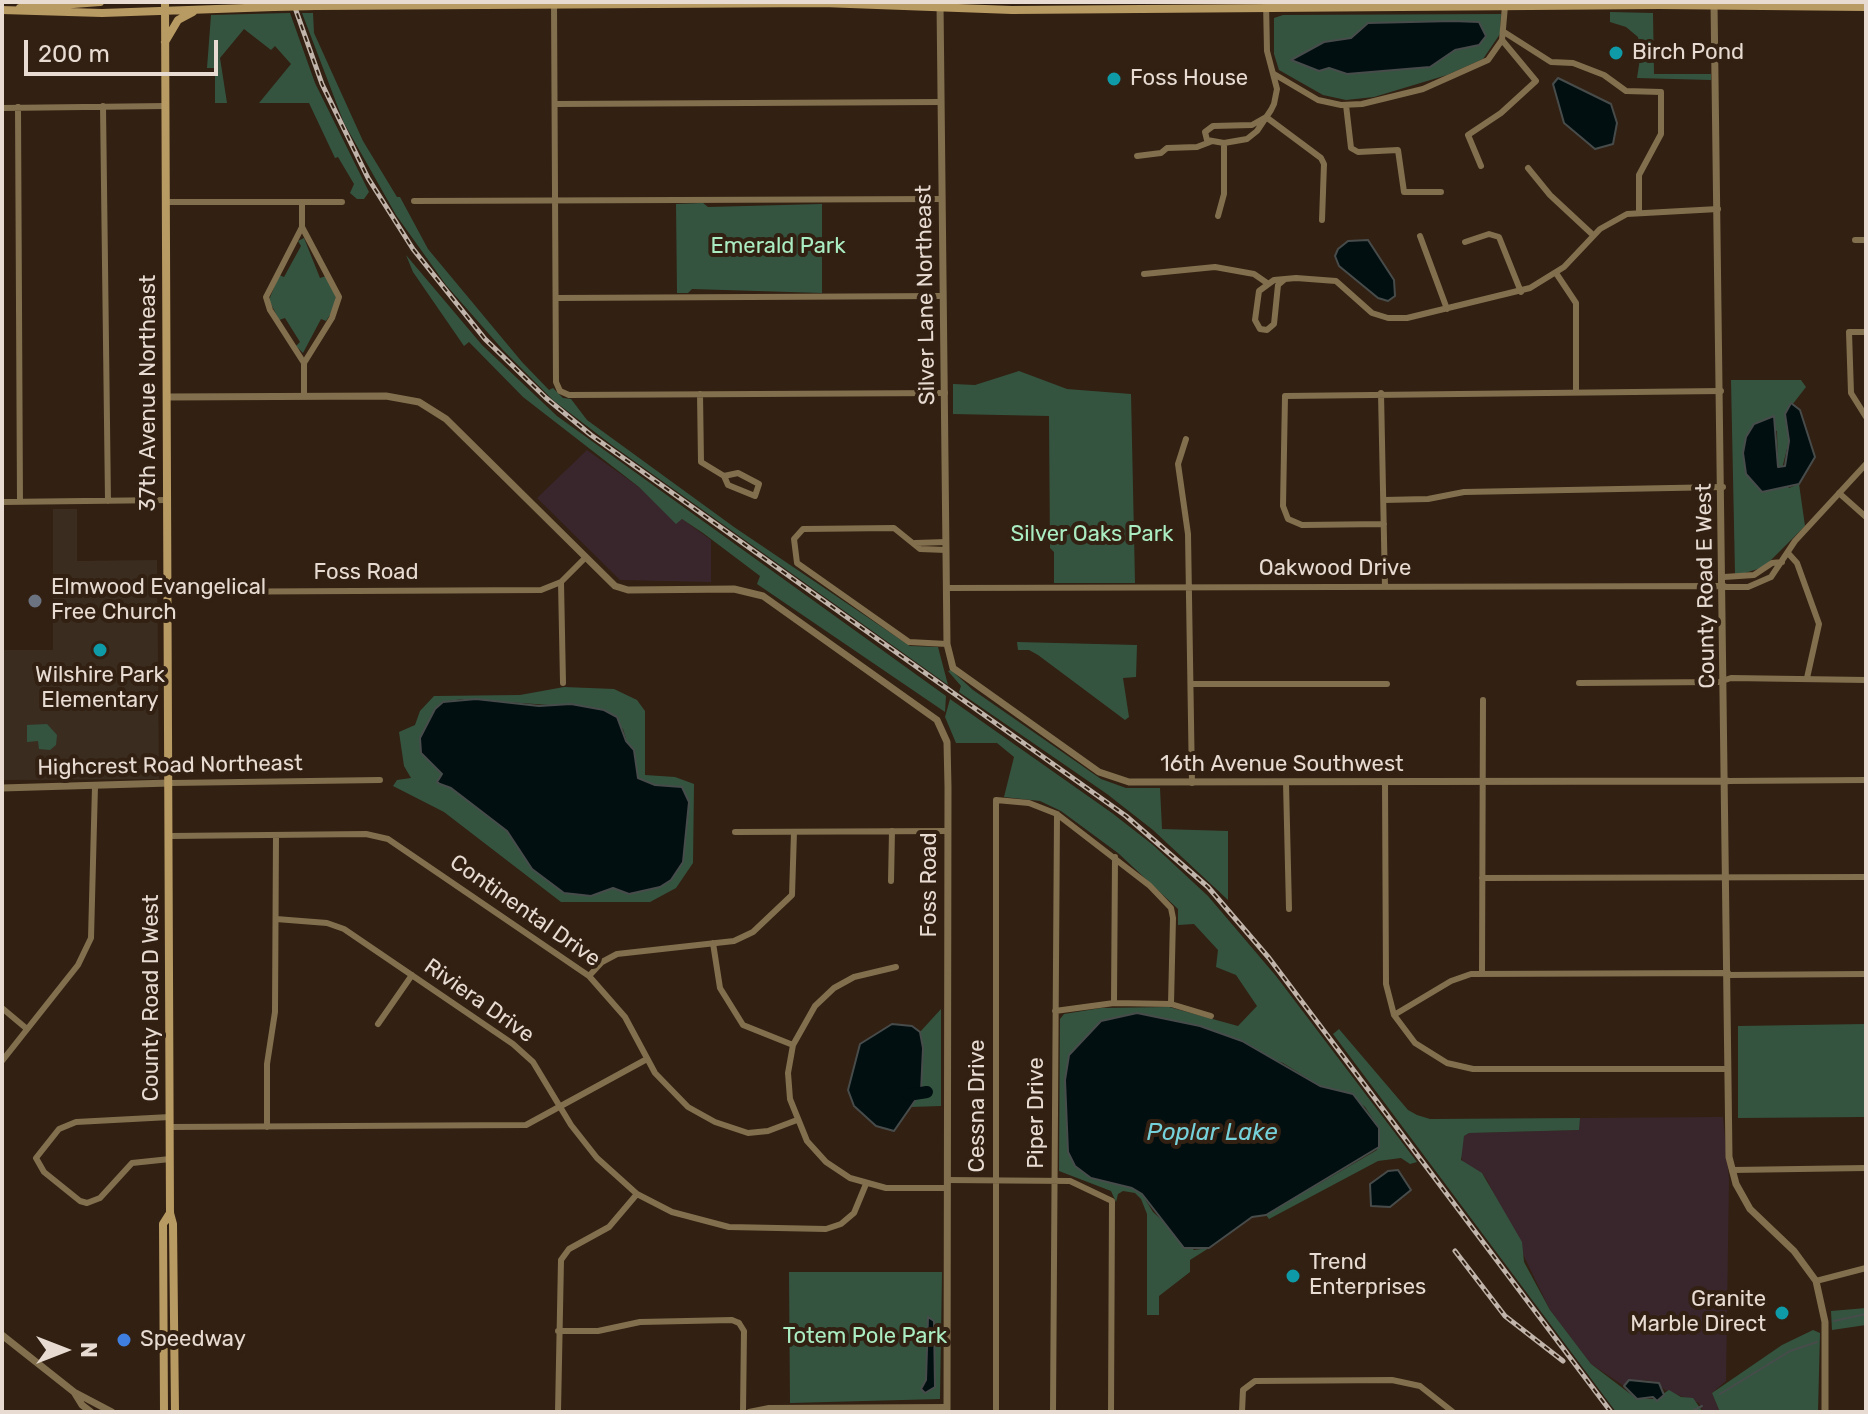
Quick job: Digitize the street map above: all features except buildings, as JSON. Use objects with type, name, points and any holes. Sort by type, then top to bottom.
[{"type":"main road","points":[[2,10],[100,2]]},
{"type":"main road","points":[[2,10],[38,13],[165,6],[205,9],[351,4],[554,3],[1714,4],[1866,7]]},
{"type":"main road","name":"37th Avenue Northeast","points":[[165,6],[170,783]]},
{"type":"main road","points":[[165,42],[181,18],[205,9]]},
{"type":"main road","name":"County Road D West","points":[[170,783],[170,1213],[173,1224],[175,1412]]},
{"type":"main road","name":"County Road D West","points":[[164,1412],[163,1224],[170,1213]]},
{"type":"street","points":[[554,3],[556,382],[560,391],[569,395],[945,393]]},
{"type":"street","points":[[1137,156],[1161,153],[1167,148],[1247,139],[1266,117],[1276,97],[1274,74],[1267,51],[1266,4]]},
{"type":"street","name":"County Road E West","points":[[1714,4],[1726,680],[1728,1069],[1732,1170]]},
{"type":"street","name":"Silver Lane Northeast","points":[[940,5],[947,588]]},
{"type":"street","points":[[1274,74],[1318,100],[1346,105],[1396,97],[1474,69],[1493,55],[1503,36],[1505,6]]},
{"type":"street","points":[[1481,166],[1468,135],[1501,113],[1536,81],[1503,36]]},
{"type":"street","points":[[1503,36],[1551,62],[1573,63],[1604,75],[1626,91],[1661,92],[1661,134],[1639,175],[1639,211]]},
{"type":"street","points":[[555,104],[941,102]]},
{"type":"street","points":[[1346,105],[1351,148],[1358,152],[1398,150],[1404,192],[1441,192]]},
{"type":"street","points":[[103,106],[108,501]]},
{"type":"street","points":[[2,108],[166,106]]},
{"type":"street","points":[[18,107],[20,502]]},
{"type":"street","points":[[1210,142],[1205,132],[1213,126],[1252,125],[1266,117]]},
{"type":"street","points":[[1266,117],[1321,158],[1324,164],[1322,220]]},
{"type":"street","points":[[1218,216],[1224,194],[1224,143]]},
{"type":"street","points":[[1528,168],[1550,195],[1593,235]]},
{"type":"street","points":[[414,201],[942,199]]},
{"type":"street","points":[[166,202],[342,202]]},
{"type":"street","points":[[302,202],[302,227],[266,297],[270,310],[304,363]]},
{"type":"street","points":[[1285,279],[1277,290],[1274,324],[1265,330],[1258,327],[1255,320],[1258,294],[1267,283],[1285,279],[1310,277],[1336,281],[1364,308],[1388,318],[1447,309],[1521,292],[1556,273],[1593,235],[1618,217],[1639,211],[1718,209]]},
{"type":"street","points":[[302,227],[339,297],[332,318],[304,363],[304,396]]},
{"type":"street","points":[[1465,242],[1489,234],[1499,237],[1521,292]]},
{"type":"street","points":[[1420,236],[1447,309]]},
{"type":"street","points":[[1855,240],[1866,240]]},
{"type":"street","points":[[1144,274],[1215,267],[1254,274],[1267,283]]},
{"type":"street","points":[[1556,273],[1576,303],[1576,392]]},
{"type":"street","points":[[556,298],[943,296]]},
{"type":"street","points":[[1866,332],[1849,332],[1851,393],[1866,417]]},
{"type":"street","points":[[1384,524],[1302,525],[1286,515],[1285,396],[1721,391]]},
{"type":"street","points":[[1381,393],[1385,587]]},
{"type":"street","points":[[700,394],[701,462],[724,476],[728,485],[755,496],[759,484],[738,473],[724,476]]},
{"type":"street","points":[[167,397],[386,396],[409,399],[428,406],[446,419],[585,558],[561,582],[563,683]]},
{"type":"street","points":[[1186,439],[1178,464],[1187,520],[1192,783]]},
{"type":"street","points":[[1807,678],[1819,624],[1797,563],[1788,553],[1866,464]]},
{"type":"street","points":[[1384,500],[1428,499],[1464,492],[1723,487]]},
{"type":"street","points":[[1839,493],[1866,517]]},
{"type":"street","points":[[2,502],[168,500]]},
{"type":"street","points":[[946,546],[915,543],[894,528],[803,529],[795,534],[794,560],[909,642],[947,644]]},
{"type":"street","name":"Oakwood Drive","points":[[947,588],[1763,582],[1778,571],[1788,553]]},
{"type":"street","name":"Foss Road","points":[[585,558],[619,588],[755,593],[773,601],[929,712],[943,729],[947,742],[948,831],[947,1409]]},
{"type":"street","name":"Foss Road","points":[[169,592],[541,590],[561,582]]},
{"type":"street","name":"16th Avenue Southwest","points":[[947,588],[949,658],[960,674],[1099,772],[1129,782],[1727,781]]},
{"type":"street","points":[[1579,683],[1807,678],[1866,680]]},
{"type":"street","points":[[1191,684],[1387,684]]},
{"type":"street","points":[[1482,974],[1483,700]]},
{"type":"street","name":"Highcrest Road Northeast","points":[[2,788],[380,780]]},
{"type":"street","points":[[1727,781],[1866,780]]},
{"type":"street","points":[[1385,782],[1385,973],[1394,1015],[1407,1035],[1426,1052],[1447,1063],[1473,1069],[1728,1069]]},
{"type":"street","points":[[1286,783],[1289,909]]},
{"type":"street","points":[[2,1061],[82,959],[91,938],[95,786]]},
{"type":"street","name":"Cessna Drive","points":[[996,1412],[996,800],[1029,803],[1057,814]]},
{"type":"street","points":[[1057,814],[1149,885],[1173,913],[1171,1004]]},
{"type":"street","name":"Piper Drive","points":[[1053,1412],[1057,814]]},
{"type":"street","points":[[891,881],[892,831]]},
{"type":"street","points":[[735,832],[948,831]]},
{"type":"street","points":[[589,976],[602,962],[617,954],[747,936],[792,895],[794,832]]},
{"type":"street","name":"Continental Drive","points":[[170,836],[366,834],[388,839],[589,976],[625,1017],[647,1059],[676,1096],[715,1122],[739,1131],[759,1133],[797,1120]]},
{"type":"street","points":[[267,1127],[267,1064],[275,1012],[276,835]]},
{"type":"street","points":[[1114,1003],[1115,857]]},
{"type":"street","points":[[1482,878],[1866,877]]},
{"type":"street","points":[[792,895],[803,899]]},
{"type":"street","name":"Riviera Drive","points":[[276,919],[327,923],[344,929],[523,1052],[597,1158],[637,1194],[672,1212],[713,1225],[826,1229],[841,1224],[854,1213],[866,1184]]},
{"type":"street","points":[[713,943],[720,988],[743,1025],[793,1045]]},
{"type":"street","points":[[896,967],[868,972],[834,988],[806,1018],[793,1045],[789,1087],[797,1120],[807,1141],[826,1162],[866,1184],[1054,1179],[1070,1181],[1112,1201],[1111,1412]]},
{"type":"street","points":[[1394,1015],[1451,981],[1482,974],[1866,974]]},
{"type":"street","points":[[378,1024],[412,975]]},
{"type":"street","points":[[1055,1011],[1114,1003],[1171,1004],[1211,1016]]},
{"type":"street","points":[[2,1008],[27,1029]]},
{"type":"street","points":[[170,1127],[526,1125],[647,1059]]},
{"type":"street","points":[[170,1117],[76,1122],[59,1129],[36,1158],[44,1172],[80,1201],[87,1203],[100,1198],[132,1163],[170,1159]]},
{"type":"street","points":[[1825,1412],[1825,1322],[1816,1281],[1794,1251],[1750,1209],[1732,1170],[1866,1168]]},
{"type":"street","points":[[558,1412],[559,1267],[564,1254],[609,1227],[637,1194]]},
{"type":"street","points":[[1816,1281],[1866,1268]]},
{"type":"street","points":[[558,1331],[598,1331],[640,1322],[742,1320],[743,1412]]},
{"type":"street","points":[[2,1335],[74,1392],[112,1412]]},
{"type":"street","points":[[1242,1412],[1243,1390],[1255,1381],[1402,1381],[1429,1390],[1453,1412]]},
{"type":"street","points":[[74,1392],[91,1412]]},
{"type":"street","points":[[749,1412],[769,1408],[947,1409]]},
{"type":"shaded area","points":[[587,450],[639,487],[676,523],[682,519],[711,540],[711,582],[620,580],[537,498]]},
{"type":"shaded area","points":[[53,509],[77,509],[77,561],[157,560],[159,779],[2,780],[2,650],[53,650]]},
{"type":"shaded area","points":[[1723,1117],[1729,1179],[1726,1381],[1712,1393],[1720,1412],[1703,1412],[1699,1403],[1665,1390],[1656,1382],[1644,1380],[1624,1386],[1591,1364],[1550,1310],[1487,1180],[1482,1173],[1464,1165],[1460,1153],[1464,1136],[1469,1133],[1578,1130],[1580,1118]]},
{"type":"green space","points":[[1610,12],[1653,13],[1654,74],[1711,74],[1711,80],[1637,78],[1641,52],[1638,37],[1626,27],[1610,22]]},
{"type":"green space","points":[[290,13],[315,83],[369,192],[364,199],[357,199],[350,193],[354,184],[338,157],[335,158],[309,103],[259,103],[291,64],[275,46],[271,50],[244,29],[220,58],[227,103],[215,103],[215,68],[207,68],[211,15]]},
{"type":"green space","points":[[302,13],[313,13],[314,33],[363,141],[397,197],[400,197],[428,249],[522,362],[549,390],[553,388],[563,398],[571,399],[587,420],[734,527],[910,646],[938,647],[948,685],[613,446],[553,400],[503,350],[446,285],[396,215],[344,123]]},
{"type":"green space","points":[[1501,14],[1500,34],[1483,59],[1447,75],[1374,97],[1346,100],[1323,95],[1279,70],[1274,54],[1274,18],[1283,15]]},
{"type":"green space","name":"Emerald Park","points":[[703,203],[708,207],[822,204],[822,293],[692,289],[688,293],[677,293],[676,204]]},
{"type":"green space","points":[[304,238],[320,278],[326,276],[336,297],[334,309],[326,321],[321,319],[303,353],[296,346],[300,342],[285,318],[279,320],[269,300],[279,275],[284,277],[301,246],[298,241]]},
{"type":"green space","points":[[406,255],[482,345],[557,416],[946,696],[945,712],[757,584],[760,576],[703,533],[682,519],[676,524],[639,487],[523,397],[469,342],[464,346],[413,272]]},
{"type":"green space","name":"Silver Oaks Park","points":[[1019,371],[1067,389],[1131,394],[1135,583],[1054,583],[1054,552],[1050,548],[1049,416],[953,414],[953,384],[975,385]]},
{"type":"green space","points":[[1731,380],[1801,380],[1806,387],[1785,414],[1789,440],[1782,469],[1778,468],[1789,488],[1799,484],[1805,526],[1764,567],[1735,574]],"holes":[[[1754,424],[1777,431],[1778,468]]]},
{"type":"green space","points":[[1017,642],[1137,645],[1136,677],[1123,678],[1129,717],[1125,720],[1038,655],[1029,650],[1018,650]]},
{"type":"green space","points":[[951,670],[973,690],[1101,779],[1126,788],[1160,788],[1162,829],[1228,831],[1228,900],[1153,830],[1107,794],[959,692],[961,686],[948,671]]},
{"type":"green space","points":[[564,687],[614,689],[637,700],[645,711],[645,775],[675,777],[694,784],[693,863],[676,888],[650,902],[561,902],[444,812],[393,786],[397,780],[411,778],[404,766],[399,732],[415,725],[420,711],[434,696],[520,695]],"holes":[[[462,699],[594,708],[623,729],[638,778],[655,785],[682,787],[689,802],[683,862],[660,887],[629,894],[613,888],[591,896],[532,869],[507,831],[451,788],[438,782],[442,775],[421,753],[420,738],[435,709],[443,702]]]},
{"type":"green space","points":[[950,699],[1112,813],[1153,845],[1208,896],[1276,976],[1417,1162],[1410,1164],[1401,1158],[1378,1161],[1269,1219],[1266,1215],[1377,1150],[1379,1128],[1365,1107],[1346,1092],[1320,1086],[1283,1063],[1263,1056],[1250,1045],[1200,1026],[1137,1013],[1101,1021],[1069,1055],[1065,1080],[1067,1137],[1075,1166],[1091,1178],[1132,1188],[1142,1194],[1153,1212],[1194,1250],[1209,1248],[1190,1260],[1190,1272],[1159,1296],[1159,1315],[1147,1315],[1147,1214],[1141,1199],[1135,1193],[1123,1191],[1118,1194],[1116,1202],[1111,1191],[1059,1171],[1060,1019],[1064,1014],[1101,1008],[1169,1007],[1238,1026],[1257,1006],[1236,975],[1216,967],[1218,950],[1194,924],[1178,925],[1178,909],[1118,853],[1061,811],[1040,801],[1004,797],[1014,757],[997,743],[956,743],[945,717]]},
{"type":"green space","points":[[47,724],[57,735],[56,745],[50,750],[39,749],[38,741],[27,742],[27,725]]},
{"type":"green space","points":[[941,1009],[941,1106],[910,1107],[921,1092],[923,1048],[920,1032]]},
{"type":"green space","points":[[1866,1024],[1866,1117],[1738,1118],[1738,1026]]},
{"type":"green space","points":[[1339,1029],[1408,1110],[1417,1115],[1430,1119],[1580,1118],[1579,1130],[1469,1133],[1464,1136],[1461,1160],[1482,1173],[1522,1242],[1524,1262],[1550,1310],[1591,1364],[1637,1399],[1655,1399],[1669,1390],[1681,1397],[1693,1398],[1703,1412],[1616,1412],[1333,1034]]},
{"type":"green space","name":"Totem Pole Park","points":[[789,1272],[942,1272],[940,1399],[790,1403]]},
{"type":"green space","points":[[1866,1308],[1866,1325],[1832,1330],[1831,1311]]},
{"type":"green space","points":[[1813,1330],[1820,1333],[1818,1412],[1720,1412],[1712,1393],[1782,1345]]},
{"type":"water","points":[[1479,22],[1486,36],[1479,45],[1455,50],[1430,67],[1347,74],[1329,68],[1319,71],[1291,60],[1324,42],[1351,38],[1368,23]]},
{"type":"water","points":[[1558,78],[1611,104],[1617,123],[1613,144],[1595,149],[1564,123],[1553,84]]},
{"type":"water","points":[[1368,240],[1394,280],[1395,296],[1388,301],[1378,298],[1339,266],[1335,256],[1348,241]]},
{"type":"water","points":[[1791,403],[1800,410],[1815,457],[1799,484],[1762,492],[1746,474],[1743,453],[1746,437],[1754,424],[1774,416],[1778,467],[1785,466],[1789,441],[1785,414]]},
{"type":"water","points":[[476,699],[539,706],[571,704],[604,710],[617,717],[626,741],[634,750],[638,778],[655,785],[682,787],[689,802],[683,862],[671,880],[660,887],[629,894],[613,888],[591,896],[564,893],[532,869],[507,831],[451,788],[437,782],[442,774],[421,753],[420,738],[435,709],[443,702]]},
{"type":"water","name":"Poplar Lake","points":[[1137,1013],[1200,1026],[1242,1041],[1320,1086],[1353,1094],[1379,1128],[1379,1147],[1266,1215],[1252,1217],[1209,1248],[1184,1248],[1142,1194],[1132,1188],[1091,1178],[1075,1166],[1068,1152],[1065,1080],[1069,1055],[1101,1021]]},
{"type":"water","points":[[892,1024],[912,1026],[920,1032],[923,1048],[921,1092],[894,1131],[876,1126],[854,1106],[848,1090],[860,1044]]},
{"type":"water","points":[[1398,1170],[1411,1190],[1390,1207],[1371,1206],[1370,1184],[1388,1171]]},
{"type":"water","points":[[928,1317],[934,1321],[935,1387],[925,1393],[921,1389],[926,1380]]},
{"type":"water","points":[[1629,1380],[1659,1383],[1664,1395],[1657,1401],[1653,1397],[1637,1399],[1624,1386]]},
{"type":"waterway","points":[[908,1095],[927,1092],[921,1093]]},
{"type":"waterway","points":[[1834,1321],[1866,1314]]},
{"type":"waterway","points":[[1720,1394],[1790,1351],[1817,1342]]},
{"type":"waterway","points":[[1690,1412],[1702,1406]]},
{"type":"railway","points":[[293,2],[322,84],[368,178],[413,249],[485,339],[546,398],[591,435],[1126,816],[1208,887],[1269,958],[1611,1412]]},
{"type":"railway","points":[[1455,1251],[1505,1316],[1563,1361]]},
{"type":"place","name":"Birch Pond","points":[[1616,53]]},
{"type":"place","name":"Foss House","points":[[1114,79]]},
{"type":"place","name":"Elmwood Evangelical Free Church","points":[[35,601]]},
{"type":"place","name":"Wilshire Park Elementary","points":[[100,650]]},
{"type":"place","name":"Trend Enterprises","points":[[1293,1276]]},
{"type":"place","name":"Granite Marble Direct","points":[[1782,1313]]},
{"type":"place","name":"Speedway","points":[[124,1340]]}]
